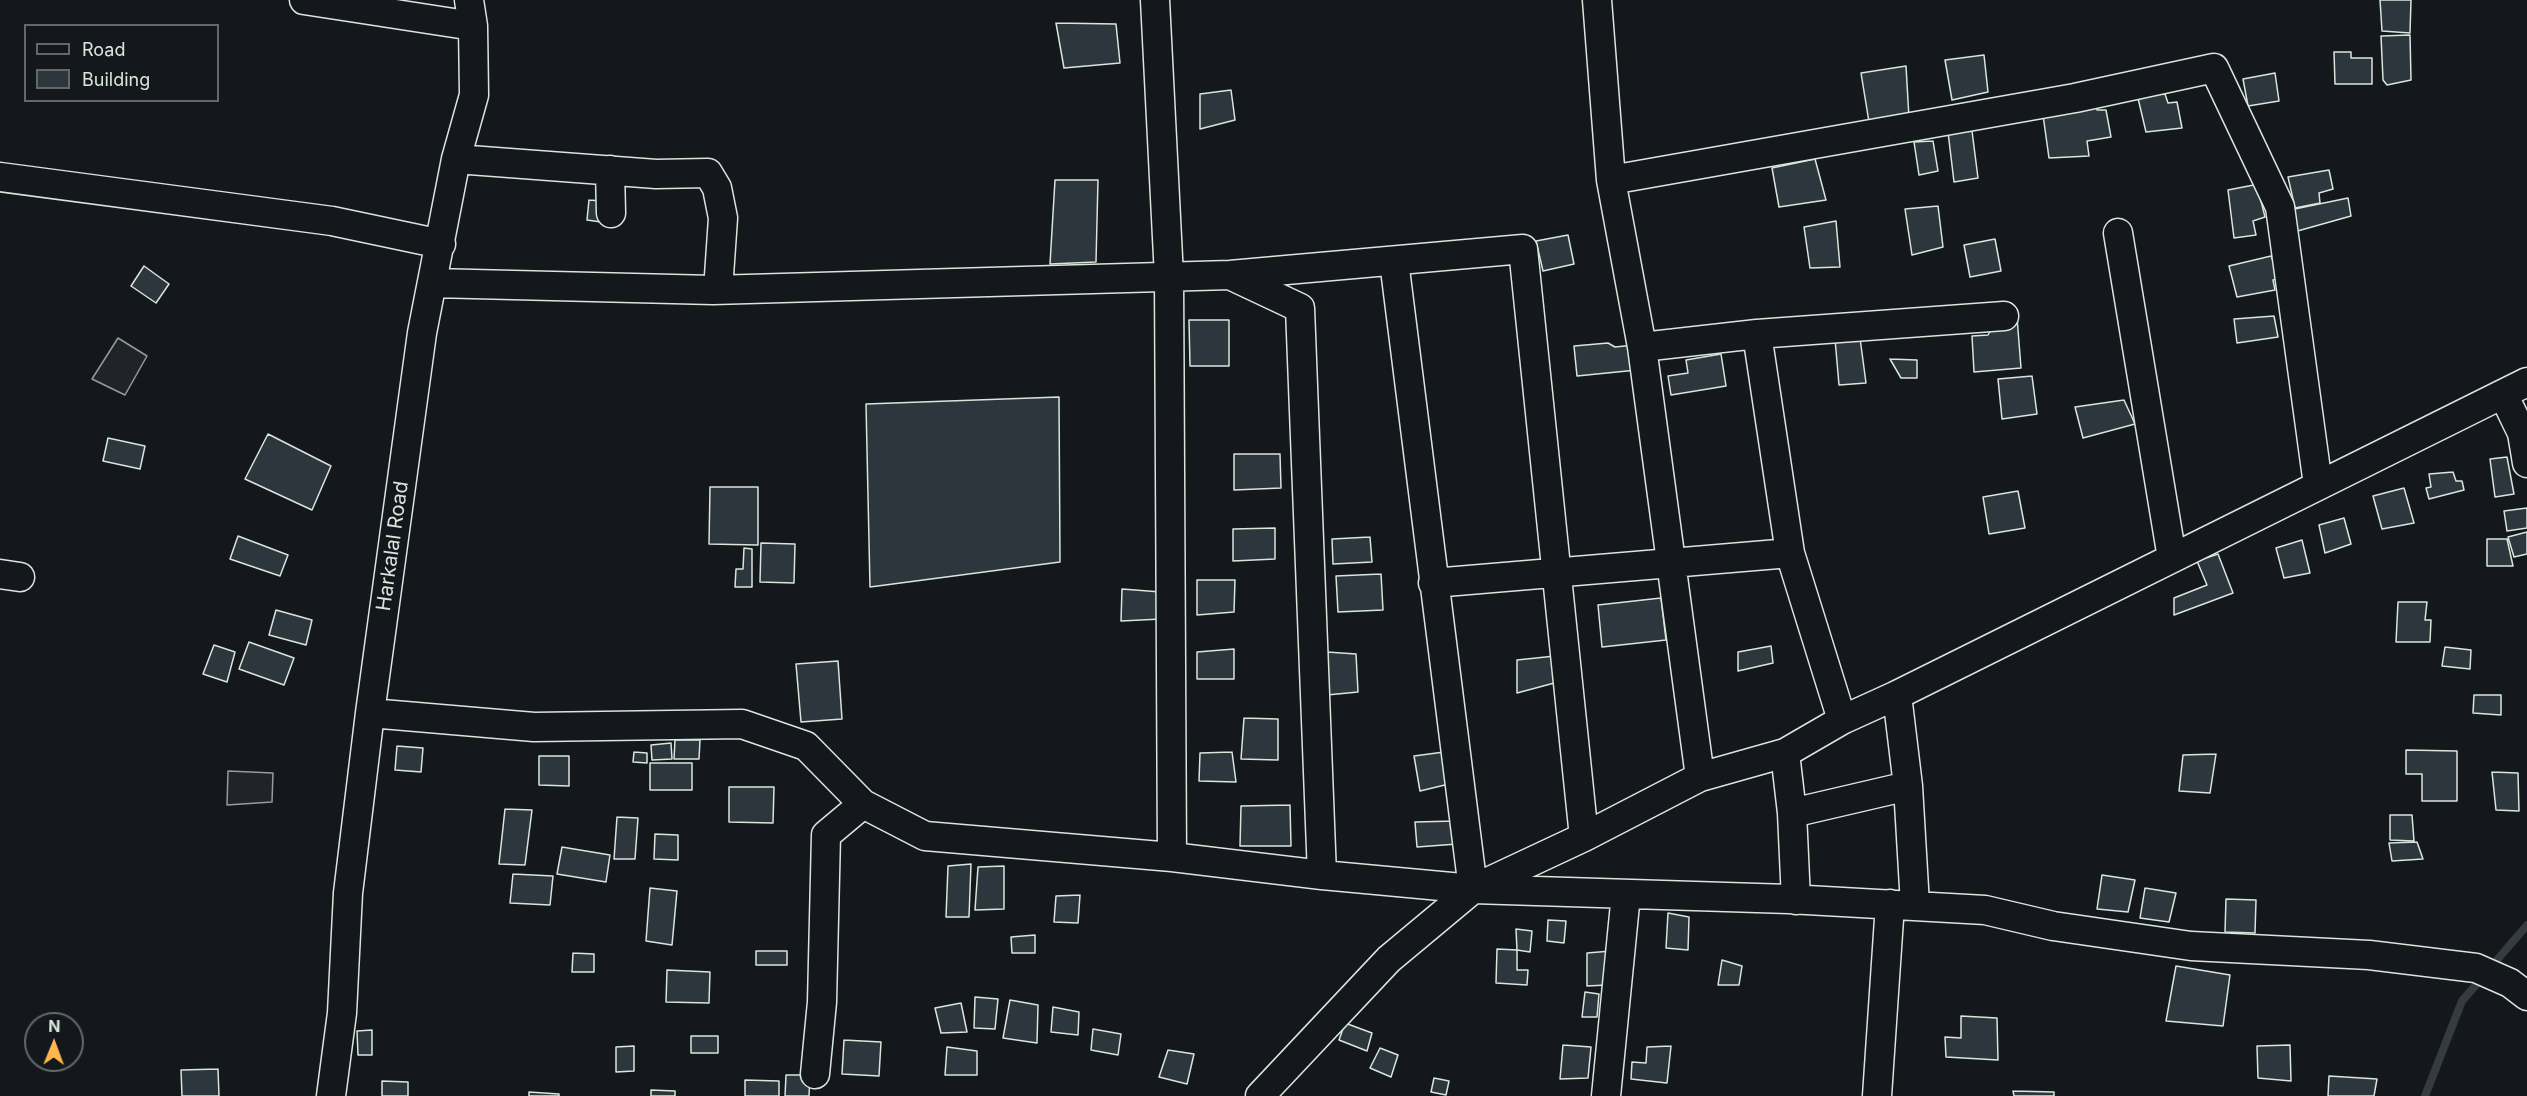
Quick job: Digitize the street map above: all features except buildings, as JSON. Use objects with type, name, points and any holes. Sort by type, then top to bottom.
[{"type":"street","points":[[304,0],[471,13]]},
{"type":"street","points":[[1155,0],[1170,277],[1172,857]]},
{"type":"street","points":[[1597,0],[1611,180],[1642,347],[1700,777]]},
{"type":"street","name":"Harkalal Road","points":[[332,1096],[342,1013],[348,893],[422,333],[456,159],[474,95],[471,13]]},
{"type":"street","points":[[1611,180],[2074,98],[2214,68],[2280,207],[2318,485]]},
{"type":"street","points":[[456,159],[656,174],[708,173],[717,188],[723,218],[718,290]]},
{"type":"street","points":[[610,170],[611,213]]},
{"type":"street","points":[[0,177],[332,221],[441,244]]},
{"type":"street","points":[[2118,232],[2172,558]]},
{"type":"street","points":[[433,283],[718,290],[1170,277],[1230,275],[1523,249],[1584,837]]},
{"type":"street","points":[[1394,261],[1473,889]]},
{"type":"street","points":[[1230,275],[1300,308],[1322,875]]},
{"type":"street","points":[[1642,347],[1757,334],[2004,316]]},
{"type":"street","points":[[1757,334],[1790,553],[1842,720]]},
{"type":"street","points":[[1260,1096],[1389,959],[1473,889],[1584,837],[1700,777],[1785,753],[1842,720],[1897,695],[2515,388],[2527,463]]},
{"type":"street","points":[[1433,584],[1790,553]]},
{"type":"street","points":[[1877,1096],[1903,905],[1908,786],[1897,695]]},
{"type":"street","points":[[370,713],[534,728],[741,724],[806,746],[863,804],[926,836],[1172,857],[1322,875],[1473,889],[1796,900],[1985,910],[2054,926],[2192,946],[2369,955],[2476,968],[2510,983],[2527,996]]},
{"type":"street","points":[[1785,753],[1792,813],[1796,900]]},
{"type":"street","points":[[1792,813],[1908,786]]},
{"type":"street","points":[[815,1074],[822,1002],[826,835],[863,804]]},
{"type":"street","points":[[1606,1096],[1626,894]]},
{"type":"shaded area","points":[[118,338],[147,356],[125,395],[92,379]]},
{"type":"shaded area","points":[[228,771],[273,773],[272,802],[227,805]]},
{"type":"waterway","points":[[2491,967],[2527,925]]},
{"type":"waterway","points":[[2425,1096],[2462,1001],[2483,977]]}]
